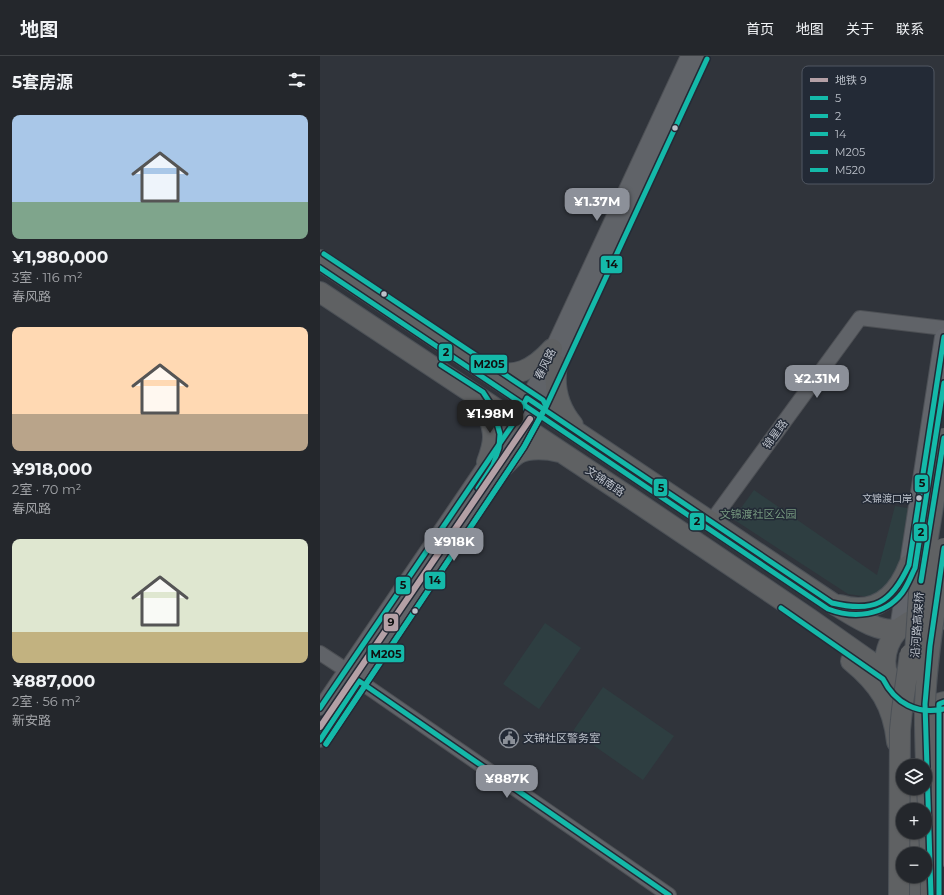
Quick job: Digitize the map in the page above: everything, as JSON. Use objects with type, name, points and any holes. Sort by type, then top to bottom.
[{"type":"highway","points":[[320,260],[852,616],[885,630],[899,629]]},
{"type":"highway","name":"文锦南路","points":[[322,297],[564,453],[888,674]]},
{"type":"highway","points":[[481,368],[495,373],[519,373],[531,368],[542,360],[555,357],[555,387],[558,400],[564,413],[584,436]]},
{"type":"highway","points":[[478,398],[484,406],[493,435],[492,447],[494,465],[518,453],[528,451],[552,450],[564,453]]},
{"type":"highway","name":"沿河路高架桥","points":[[907,759],[912,706],[919,593],[944,438]]},
{"type":"highway","points":[[586,468],[632,510],[690,552],[850,661],[872,680],[882,692],[888,705],[904,759]]},
{"type":"highway","name":"沿河路高架桥","points":[[931,895],[925,767],[926,704],[929,647],[944,548]]},
{"type":"highway","points":[[832,603],[847,608],[863,608],[875,605],[887,599],[897,590],[909,565]]},
{"type":"highway","points":[[942,703],[922,704],[905,698],[894,688],[888,674],[886,655],[888,645],[893,636],[907,623],[927,617],[944,619]]},
{"type":"highway","points":[[899,895],[904,795]]},
{"type":"highway","points":[[914,883],[914,895]]},
{"type":"main road","points":[[899,629],[944,337]]},
{"type":"main road","points":[[905,698],[906,759]]},
{"type":"main road","points":[[939,895],[942,703]]},
{"type":"main road","points":[[906,883],[906,895]]},
{"type":"street","name":"春风路","points":[[555,357],[688,56]]},
{"type":"street","name":"春风路","points":[[320,740],[359,681],[533,402],[701,56]]},
{"type":"street","name":"锦星路","points":[[711,522],[860,318],[944,328]]},
{"type":"street","name":"春风路","points":[[320,708],[494,465]]},
{"type":"street","points":[[320,653],[346,670]]},
{"type":"street","points":[[359,681],[665,894]]},
{"type":"green space","name":"文锦渡社区公园","points":[[754,490],[877,575],[895,506],[913,509],[897,576],[876,598],[848,594],[733,519]]},
{"type":"green space","points":[[545,623],[581,648],[539,709],[503,684]]},
{"type":"green space","points":[[603,687],[674,736],[643,780],[573,731]]},
{"type":"metro line","name":"9","points":[[320,727],[530,419]]},
{"type":"transit line","name":"14","points":[[326,744],[524,447],[545,409],[707,59]]},
{"type":"transit line","name":"M205","points":[[324,254],[543,400],[546,406],[524,447],[326,744]]},
{"type":"transit line","name":"2","points":[[320,268],[828,609],[848,614],[878,611],[895,601],[906,587],[915,568],[944,383]]},
{"type":"transit line","name":"5","points":[[320,708],[515,421],[527,398],[832,603],[859,607],[870,606],[880,602],[888,597],[895,589],[909,565],[944,337]]},
{"type":"transit line","name":"M205","points":[[441,365],[483,392],[494,412],[500,434],[499,448],[493,465],[478,488]]},
{"type":"transit line","name":"M520","points":[[921,581],[944,438]]},
{"type":"transit line","name":"M520","points":[[931,895],[925,704],[930,646],[944,548]]},
{"type":"transit line","name":"2","points":[[781,608],[883,679],[900,701],[925,710],[944,709]]},
{"type":"transit line","name":"5","points":[[320,740],[359,681],[669,895]]},
{"type":"transit line","name":"5","points":[[939,895],[939,704],[944,702]]},
{"type":"place","name":"文锦渡口岸","points":[[919,498]]},
{"type":"place","name":"文锦社区警务室","points":[[509,738]]}]
